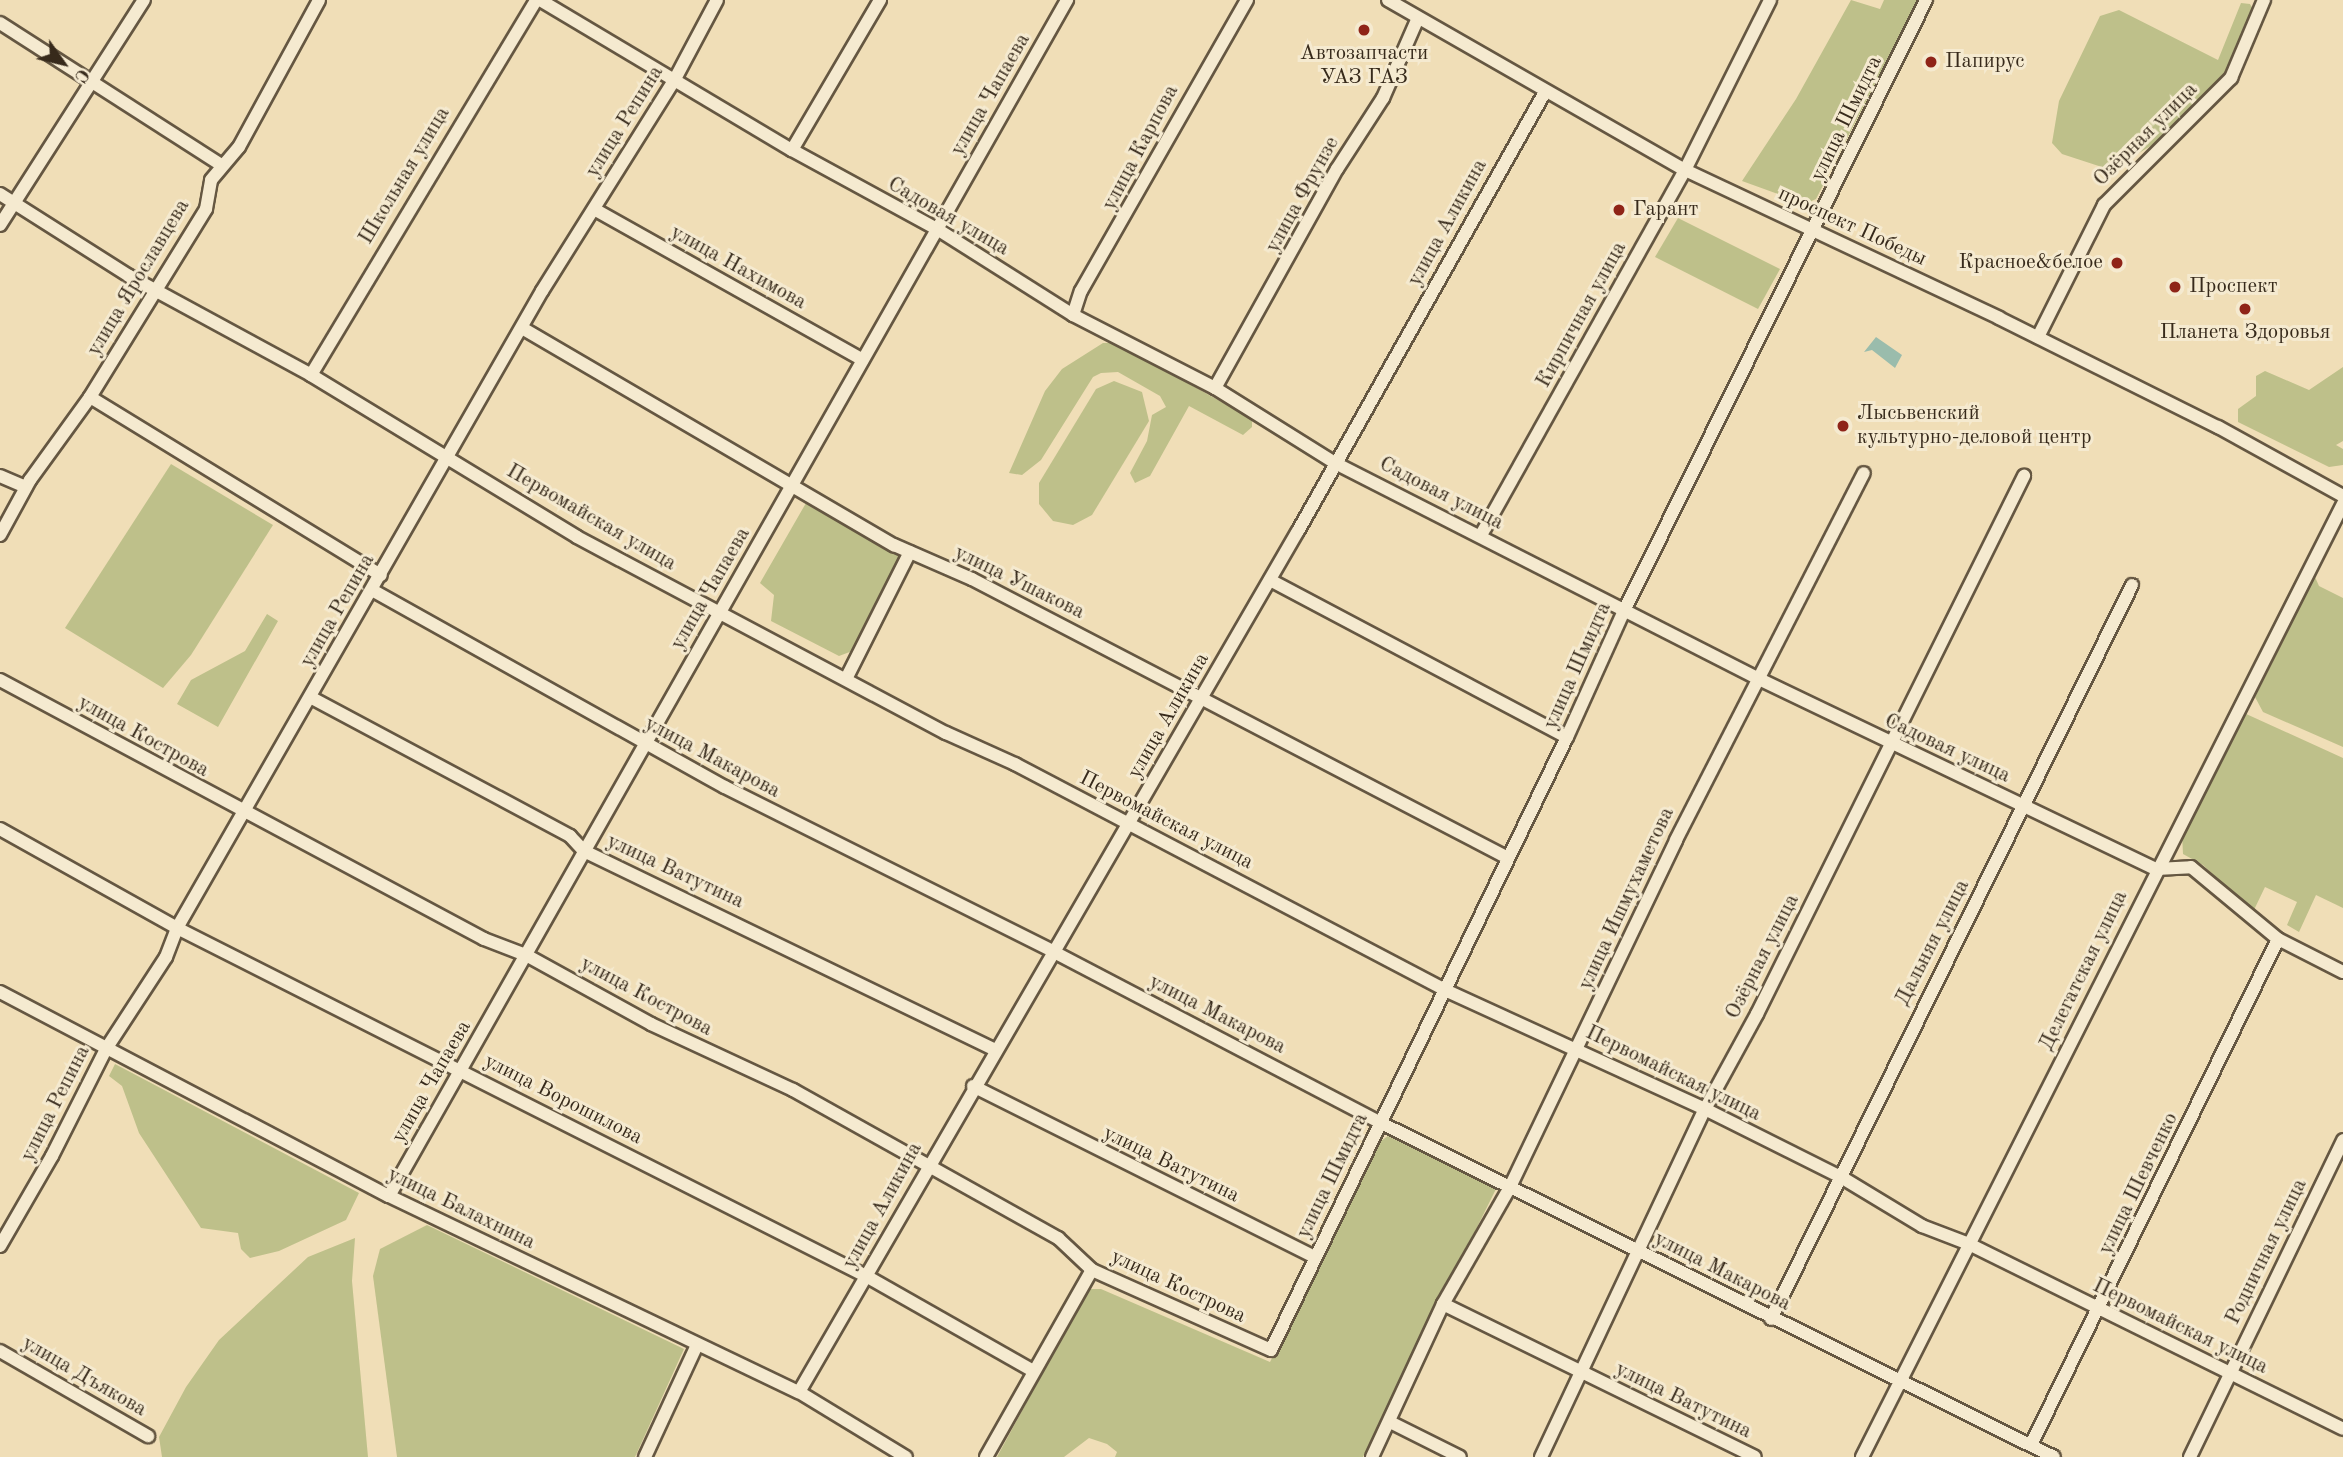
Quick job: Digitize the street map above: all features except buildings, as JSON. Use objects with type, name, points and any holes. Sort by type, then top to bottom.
[{"type":"street","points":[[0,225],[144,0]]},
{"type":"street","name":"улица Ярославцева","points":[[0,535],[26,487],[90,397],[206,209],[211,180],[239,147],[319,0]]},
{"type":"street","name":"Садовая улица","points":[[538,0],[676,79],[792,150],[937,229],[1073,315],[1215,388],[1335,463],[1890,744],[2156,869],[2191,867],[2278,939],[2343,972]]},
{"type":"street","name":"Школьная улица","points":[[312,375],[538,0]]},
{"type":"street","name":"улица Репина","points":[[0,1246],[52,1156],[106,1049],[166,957],[177,928],[450,458],[522,328],[676,79],[717,0]]},
{"type":"street","points":[[792,150],[880,0]]},
{"type":"street","name":"улица Чапаева","points":[[389,1196],[1067,0]]},
{"type":"street","name":"улица Карпова","points":[[1073,315],[1081,291],[1247,0]]},
{"type":"street","name":"проспект Победы","points":[[1388,0],[1685,170],[2038,337],[2218,427],[2343,496]]},
{"type":"street","name":"Кирпичная улица","points":[[1482,536],[1685,170],[1770,0]]},
{"type":"street","name":"улица Шмидта","points":[[1271,1350],[1567,737],[1624,611],[1926,0]]},
{"type":"street","name":"Озёрная улица","points":[[2038,337],[2104,205],[2231,78],[2264,0]]},
{"type":"street","name":"улица Фрунзе","points":[[1215,388],[1337,169],[1383,98],[1418,18]]},
{"type":"street","points":[[0,23],[221,165]]},
{"type":"street","name":"улица Аликина","points":[[799,1392],[994,1049],[1054,952],[1270,580],[1545,92]]},
{"type":"street","name":"Первомайская улица","points":[[0,194],[156,289],[312,375],[577,537],[846,679],[1445,990],[1578,1049],[1705,1110],[1841,1177],[1922,1226],[1969,1244],[2343,1429]]},
{"type":"street","name":"улица Нахимова","points":[[594,209],[863,360]]},
{"type":"street","name":"улица Ушакова","points":[[522,328],[791,487],[910,552],[1202,698],[1508,858]]},
{"type":"street","points":[[90,397],[381,575]]},
{"type":"street","name":"улица Ишмухаметова","points":[[1372,1457],[1443,1304],[1510,1187],[1757,678],[1864,472]]},
{"type":"street","name":"Озёрная улица","points":[[1541,1457],[1640,1253],[1705,1110],[1757,1014],[2024,475]]},
{"type":"street","points":[[0,476],[26,487]]},
{"type":"street","name":"Делегатская улица","points":[[1862,1457],[2156,869],[2343,504]]},
{"type":"street","points":[[846,679],[910,552]]},
{"type":"street","points":[[1270,580],[1567,737]]},
{"type":"street","name":"Дальняя улица","points":[[1771,1319],[1930,990],[2024,807],[2132,585]]},
{"type":"street","name":"улица Макарова","points":[[372,590],[645,745],[1054,952],[1381,1123],[1771,1319],[2054,1457]]},
{"type":"street","name":"улица Кострова","points":[[0,680],[484,939],[526,955],[651,1024],[793,1090],[926,1168],[1058,1238],[1092,1270],[1271,1350]]},
{"type":"street","name":"улица Ватутина","points":[[310,697],[570,836],[584,851],[994,1049]]},
{"type":"street","name":"улица Ворошилова","points":[[0,829],[177,928],[866,1276],[1033,1371]]},
{"type":"street","name":"улица Шевченко","points":[[2031,1445],[2278,939]]},
{"type":"street","name":"улица Балахнина","points":[[0,992],[389,1196],[799,1392],[906,1457]]},
{"type":"street","name":"улица Ватутина","points":[[973,1086],[1315,1258]]},
{"type":"street","name":"Родничная улица","points":[[2190,1457],[2343,1140]]},
{"type":"street","points":[[986,1457],[1092,1270]]},
{"type":"street","name":"улица Ватутина","points":[[1443,1304],[1755,1457]]},
{"type":"street","points":[[645,1457],[697,1345]]},
{"type":"street","name":"улица Дъякова","points":[[0,1351],[148,1437]]},
{"type":"street","points":[[1390,1422],[1460,1457]]},
{"type":"green space","points":[[1851,0],[1880,9],[1884,0],[1918,0],[1816,199],[1805,204],[1742,181],[1796,99]]},
{"type":"green space","points":[[2241,3],[2250,4],[2254,11],[2227,72],[2162,139],[2111,170],[2062,154],[2052,143],[2059,101],[2100,16],[2119,10],[2218,60]]},
{"type":"green space","points":[[1678,218],[1780,269],[1758,309],[1655,257]]},
{"type":"green space","points":[[1103,343],[1116,343],[1252,419],[1252,427],[1243,435],[1189,406],[1150,476],[1135,483],[1130,473],[1147,441],[1152,415],[1166,407],[1160,396],[1118,372],[1101,373],[1093,377],[1041,460],[1022,475],[1009,473],[1045,391],[1062,369]]},
{"type":"green space","points":[[2343,367],[2343,441],[2336,445],[2343,449],[2343,465],[2329,467],[2238,422],[2238,409],[2256,396],[2256,376],[2265,371],[2309,390]]},
{"type":"green space","points":[[1114,381],[1142,392],[1149,421],[1092,515],[1073,525],[1053,521],[1039,504],[1039,483],[1096,389]]},
{"type":"green space","points":[[171,464],[273,525],[191,655],[163,688],[65,628]]},
{"type":"green space","points":[[806,503],[903,557],[855,650],[839,656],[771,621],[774,595],[760,583]]},
{"type":"green space","points":[[2315,577],[2319,586],[2343,598],[2343,747],[2263,712],[2255,697]]},
{"type":"green space","points":[[267,614],[278,621],[218,727],[177,704],[191,680],[245,651]]},
{"type":"green space","points":[[2244,713],[2343,758],[2343,908],[2316,895],[2299,932],[2287,925],[2297,902],[2265,887],[2253,912],[2203,865],[2183,854],[2182,834]]},
{"type":"green space","points":[[115,1064],[359,1193],[346,1220],[279,1251],[250,1258],[241,1249],[238,1233],[201,1228],[139,1133],[122,1086],[109,1076]]},
{"type":"green space","points":[[1388,1136],[1496,1189],[1363,1457],[1115,1457],[1117,1452],[1107,1444],[1089,1438],[1064,1457],[997,1457],[1088,1289],[1101,1289],[1270,1362],[1378,1143]]},
{"type":"green space","points":[[427,1225],[684,1349],[635,1457],[397,1457],[373,1276],[380,1249]]},
{"type":"green space","points":[[355,1238],[352,1281],[368,1457],[162,1457],[159,1437],[186,1387],[219,1340],[308,1257]]},
{"type":"shaded area","points":[[1876,337],[1902,355],[1895,368],[1872,350],[1864,352]]},
{"type":"place","name":"Автозапчасти УАЗ ГАЗ","points":[[1364,30]]},
{"type":"place","name":"Папирус","points":[[1931,62]]},
{"type":"place","name":"Гарант","points":[[1619,210]]},
{"type":"place","name":"Красное&белое","points":[[2117,263]]},
{"type":"place","name":"Проспект","points":[[2175,287]]},
{"type":"place","name":"Планета Здоровья","points":[[2245,309]]},
{"type":"place","name":"Лысьвенский культурно-деловой центр","points":[[1843,426]]}]
